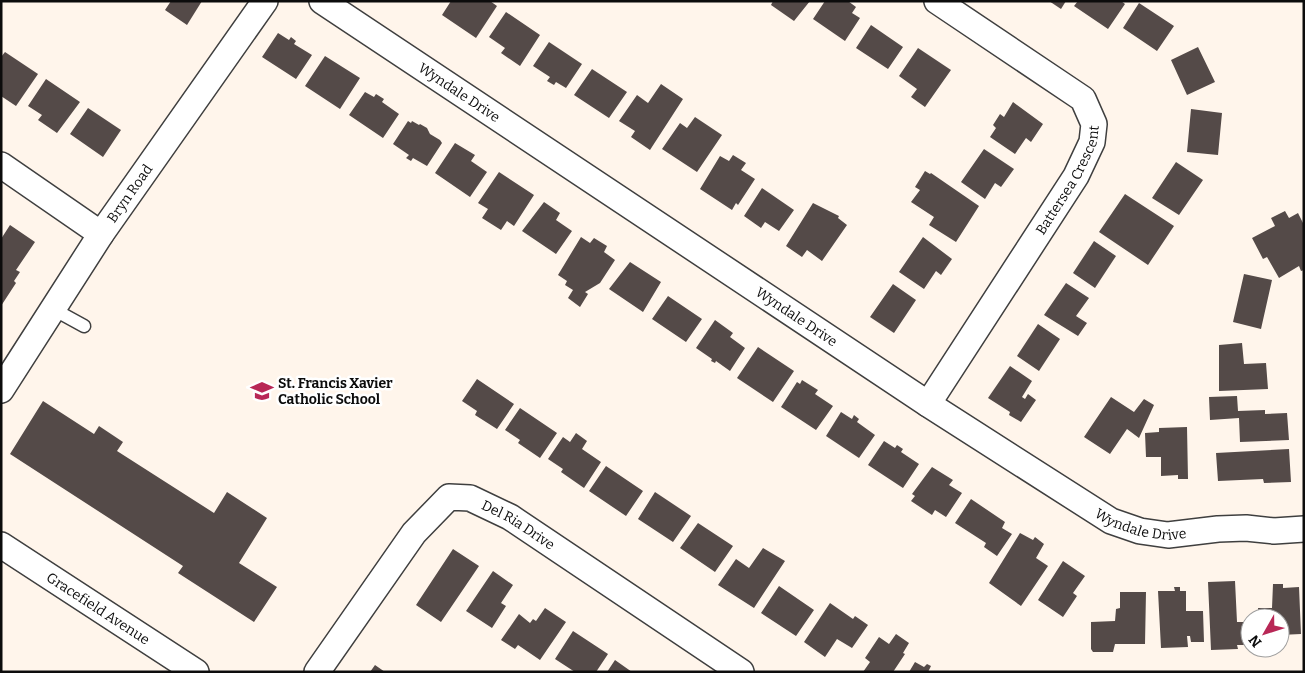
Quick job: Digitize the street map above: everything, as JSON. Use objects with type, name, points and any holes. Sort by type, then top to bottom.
[{"type":"street","name":"Bryn Road","points":[[1,390],[101,234],[265,1]]},
{"type":"street","name":"Wyndale Drive","points":[[322,1],[928,404],[1111,521],[1140,531],[1168,535],[1218,529],[1246,528],[1274,531],[1304,528]]},
{"type":"street","name":"Battersea Crescent","points":[[928,404],[1076,176],[1092,142],[1094,124],[1083,99],[937,1]]},
{"type":"street","points":[[1,165],[101,234]]},
{"type":"street","name":"Del Ria Drive","points":[[317,672],[414,533],[449,497],[470,498],[510,517],[741,672]]},
{"type":"street","name":"Gracefield Avenue","points":[[1,545],[196,672]]},
{"type":"lane","points":[[53,309],[84,326]]},
{"type":"building","points":[[171,1],[202,1],[187,25],[165,10]]},
{"type":"building","points":[[451,1],[490,1],[497,6],[476,38],[442,15]]},
{"type":"building","points":[[773,1],[810,1],[794,21],[771,5]]},
{"type":"building","points":[[825,1],[848,1],[856,7],[852,13],[860,18],[845,41],[813,19]]},
{"type":"building","points":[[1049,1],[1066,1],[1061,9]]},
{"type":"building","points":[[1078,1],[1121,1],[1125,4],[1108,29],[1074,6]]},
{"type":"building","points":[[1139,3],[1174,26],[1157,51],[1123,28]]},
{"type":"building","points":[[506,12],[540,35],[520,66],[501,53],[505,48],[489,37]]},
{"type":"building","points":[[871,25],[903,47],[888,69],[856,48]]},
{"type":"building","points":[[278,33],[289,40],[291,37],[296,41],[294,44],[312,55],[296,79],[262,57]]},
{"type":"building","points":[[549,42],[582,64],[566,88],[556,82],[554,85],[547,81],[550,77],[533,66]]},
{"type":"building","points":[[1198,47],[1215,82],[1187,95],[1171,60]]},
{"type":"building","points":[[918,48],[951,70],[925,107],[911,97],[917,89],[899,76]]},
{"type":"building","points":[[5,52],[38,74],[16,106],[1,96],[1,57]]},
{"type":"building","points":[[325,56],[360,78],[340,109],[305,86]]},
{"type":"building","points":[[592,69],[627,92],[609,118],[574,95]]},
{"type":"building","points":[[46,79],[80,102],[57,133],[38,120],[42,115],[28,106]]},
{"type":"building","points":[[661,84],[683,99],[650,150],[631,137],[635,131],[619,121],[637,95],[648,103]]},
{"type":"building","points":[[365,92],[374,97],[376,94],[384,99],[382,102],[399,114],[383,138],[349,115]]},
{"type":"building","points":[[1013,102],[1043,124],[1031,142],[1026,138],[1015,154],[990,137],[996,128],[993,125],[1000,114],[1004,117]]},
{"type":"building","points":[[88,108],[121,130],[103,157],[70,134]]},
{"type":"building","points":[[1191,109],[1222,113],[1218,155],[1187,152]]},
{"type":"building","points":[[695,117],[722,135],[697,172],[662,149],[680,123],[687,128]]},
{"type":"building","points":[[408,121],[427,128],[430,134],[442,143],[427,166],[413,158],[411,161],[406,158],[409,155],[393,144]]},
{"type":"building","points":[[455,143],[475,155],[471,161],[487,172],[470,197],[435,173]]},
{"type":"building","points":[[984,149],[1014,169],[1001,187],[995,183],[985,199],[961,182]]},
{"type":"building","points":[[733,155],[746,163],[741,170],[755,179],[738,205],[736,203],[732,210],[700,189],[720,156],[729,161]]},
{"type":"building","points":[[1176,162],[1203,180],[1179,215],[1152,198]]},
{"type":"building","points":[[925,171],[931,173],[979,206],[956,242],[929,225],[934,217],[911,202],[920,190],[915,187]]},
{"type":"building","points":[[499,172],[534,195],[514,226],[507,221],[501,230],[482,218],[488,209],[478,203]]},
{"type":"building","points":[[762,188],[794,210],[779,231],[765,222],[761,228],[744,216]]},
{"type":"building","points":[[1125,194],[1174,226],[1148,265],[1099,232]]},
{"type":"building","points":[[544,202],[560,213],[556,220],[572,231],[556,254],[522,231]]},
{"type":"building","points":[[813,203],[839,216],[838,218],[847,225],[822,261],[807,250],[802,257],[786,246]]},
{"type":"building","points":[[1285,211],[1289,218],[1298,213],[1304,225],[1304,270],[1301,271],[1299,266],[1279,278],[1267,257],[1263,259],[1252,238],[1275,226],[1271,218]]},
{"type":"building","points":[[10,225],[35,242],[16,270],[20,272],[14,281],[16,283],[1,306],[1,239]]},
{"type":"building","points":[[581,237],[590,243],[594,238],[607,246],[604,252],[615,260],[600,283],[585,292],[588,294],[580,307],[568,298],[573,290],[565,285],[567,281],[558,275]]},
{"type":"building","points":[[923,237],[952,259],[941,275],[936,271],[924,289],[899,272]]},
{"type":"building","points":[[1094,241],[1116,256],[1095,288],[1073,273]]},
{"type":"building","points":[[630,262],[661,282],[643,312],[609,289]]},
{"type":"building","points":[[1244,274],[1272,280],[1261,329],[1233,322]]},
{"type":"building","points":[[1066,283],[1089,298],[1076,316],[1087,323],[1078,336],[1044,315]]},
{"type":"building","points":[[893,284],[916,300],[894,333],[870,317]]},
{"type":"building","points":[[668,296],[702,319],[686,342],[652,319]]},
{"type":"building","points":[[715,320],[733,333],[730,337],[745,348],[730,371],[716,361],[715,363],[711,361],[712,359],[696,348]]},
{"type":"building","points":[[1038,324],[1060,339],[1039,371],[1017,356]]},
{"type":"building","points":[[1242,343],[1244,364],[1266,363],[1268,389],[1219,391],[1219,345]]},
{"type":"building","points":[[758,347],[794,371],[773,402],[737,378]]},
{"type":"building","points":[[1010,366],[1032,381],[1022,397],[1025,399],[1028,394],[1036,400],[1021,422],[1009,415],[1010,412],[988,398]]},
{"type":"building","points":[[477,379],[514,404],[497,429],[475,415],[477,411],[462,401]]},
{"type":"building","points":[[802,380],[818,390],[815,394],[833,406],[816,430],[781,407],[797,382],[800,384]]},
{"type":"building","points":[[1237,396],[1238,411],[1265,410],[1265,414],[1287,413],[1289,440],[1240,442],[1239,418],[1210,420],[1209,397]]},
{"type":"building","points":[[1111,397],[1134,412],[1144,399],[1154,405],[1139,438],[1127,429],[1110,454],[1084,437]]},
{"type":"building","points":[[43,401],[94,434],[99,426],[123,442],[117,451],[214,513],[227,492],[267,518],[239,563],[277,587],[254,622],[178,573],[183,566],[10,454]]},
{"type":"building","points":[[520,408],[557,433],[540,458],[518,443],[520,440],[505,430]]},
{"type":"building","points":[[841,412],[852,419],[854,415],[859,419],[857,422],[875,435],[859,458],[826,436]]},
{"type":"building","points":[[1187,427],[1188,479],[1178,479],[1178,475],[1161,476],[1161,457],[1146,457],[1145,433],[1159,432],[1159,428]]},
{"type":"building","points":[[576,433],[587,441],[582,449],[601,462],[584,488],[561,472],[563,469],[548,459],[563,437],[570,442]]},
{"type":"building","points":[[884,441],[895,448],[897,445],[903,449],[901,452],[919,464],[903,488],[868,465]]},
{"type":"building","points":[[1289,449],[1291,482],[1264,483],[1263,479],[1218,481],[1216,453]]},
{"type":"building","points":[[606,466],[643,491],[626,516],[589,491]]},
{"type":"building","points":[[932,467],[953,480],[949,485],[962,493],[946,517],[935,510],[932,515],[911,501],[915,496],[912,494]]},
{"type":"building","points":[[655,492],[691,516],[673,542],[638,519]]},
{"type":"building","points":[[971,499],[1005,522],[1002,528],[1012,534],[997,556],[984,547],[986,543],[955,523]]},
{"type":"building","points":[[698,523],[733,546],[715,572],[680,548]]},
{"type":"building","points":[[1020,533],[1033,540],[1035,537],[1044,544],[1036,558],[1048,566],[1021,606],[989,583]]},
{"type":"building","points":[[763,548],[785,561],[754,608],[718,585],[736,559],[749,568]]},
{"type":"building","points":[[453,549],[479,566],[441,622],[416,605]]},
{"type":"building","points":[[1063,561],[1085,576],[1073,593],[1077,596],[1063,617],[1038,600]]},
{"type":"building","points":[[493,571],[513,585],[501,603],[506,606],[492,628],[466,611]]},
{"type":"building","points":[[1235,581],[1237,622],[1240,622],[1240,645],[1237,645],[1238,649],[1211,650],[1208,582]]},
{"type":"building","points":[[1273,584],[1283,584],[1283,588],[1299,587],[1301,634],[1290,635],[1290,608],[1272,608]]},
{"type":"building","points":[[779,586],[814,610],[796,636],[761,613]]},
{"type":"building","points":[[1174,587],[1180,587],[1180,591],[1186,591],[1186,611],[1203,611],[1204,642],[1191,642],[1190,636],[1187,636],[1188,647],[1161,648],[1158,591],[1175,591]]},
{"type":"building","points":[[1120,592],[1146,592],[1145,644],[1115,644],[1113,652],[1093,652],[1091,649],[1091,622],[1115,621],[1116,609],[1120,608]]},
{"type":"building","points":[[830,603],[853,619],[855,616],[868,625],[852,648],[837,639],[825,657],[804,642]]},
{"type":"building","points":[[545,608],[566,622],[540,660],[518,645],[515,649],[501,640],[519,614],[530,623],[533,619],[536,621]]},
{"type":"building","points":[[573,631],[608,654],[596,672],[575,672],[555,659]]},
{"type":"building","points":[[896,634],[909,643],[903,653],[905,654],[893,672],[863,672],[870,662],[865,658],[879,637],[889,644]]},
{"type":"building","points":[[615,660],[632,672],[607,672]]},
{"type":"building","points":[[915,662],[924,667],[927,664],[931,666],[928,672],[909,672]]},
{"type":"building","points":[[375,665],[385,672],[370,672]]},
{"type":"place","name":"St. Francis Xavier Catholic School","points":[[262,391]]}]
